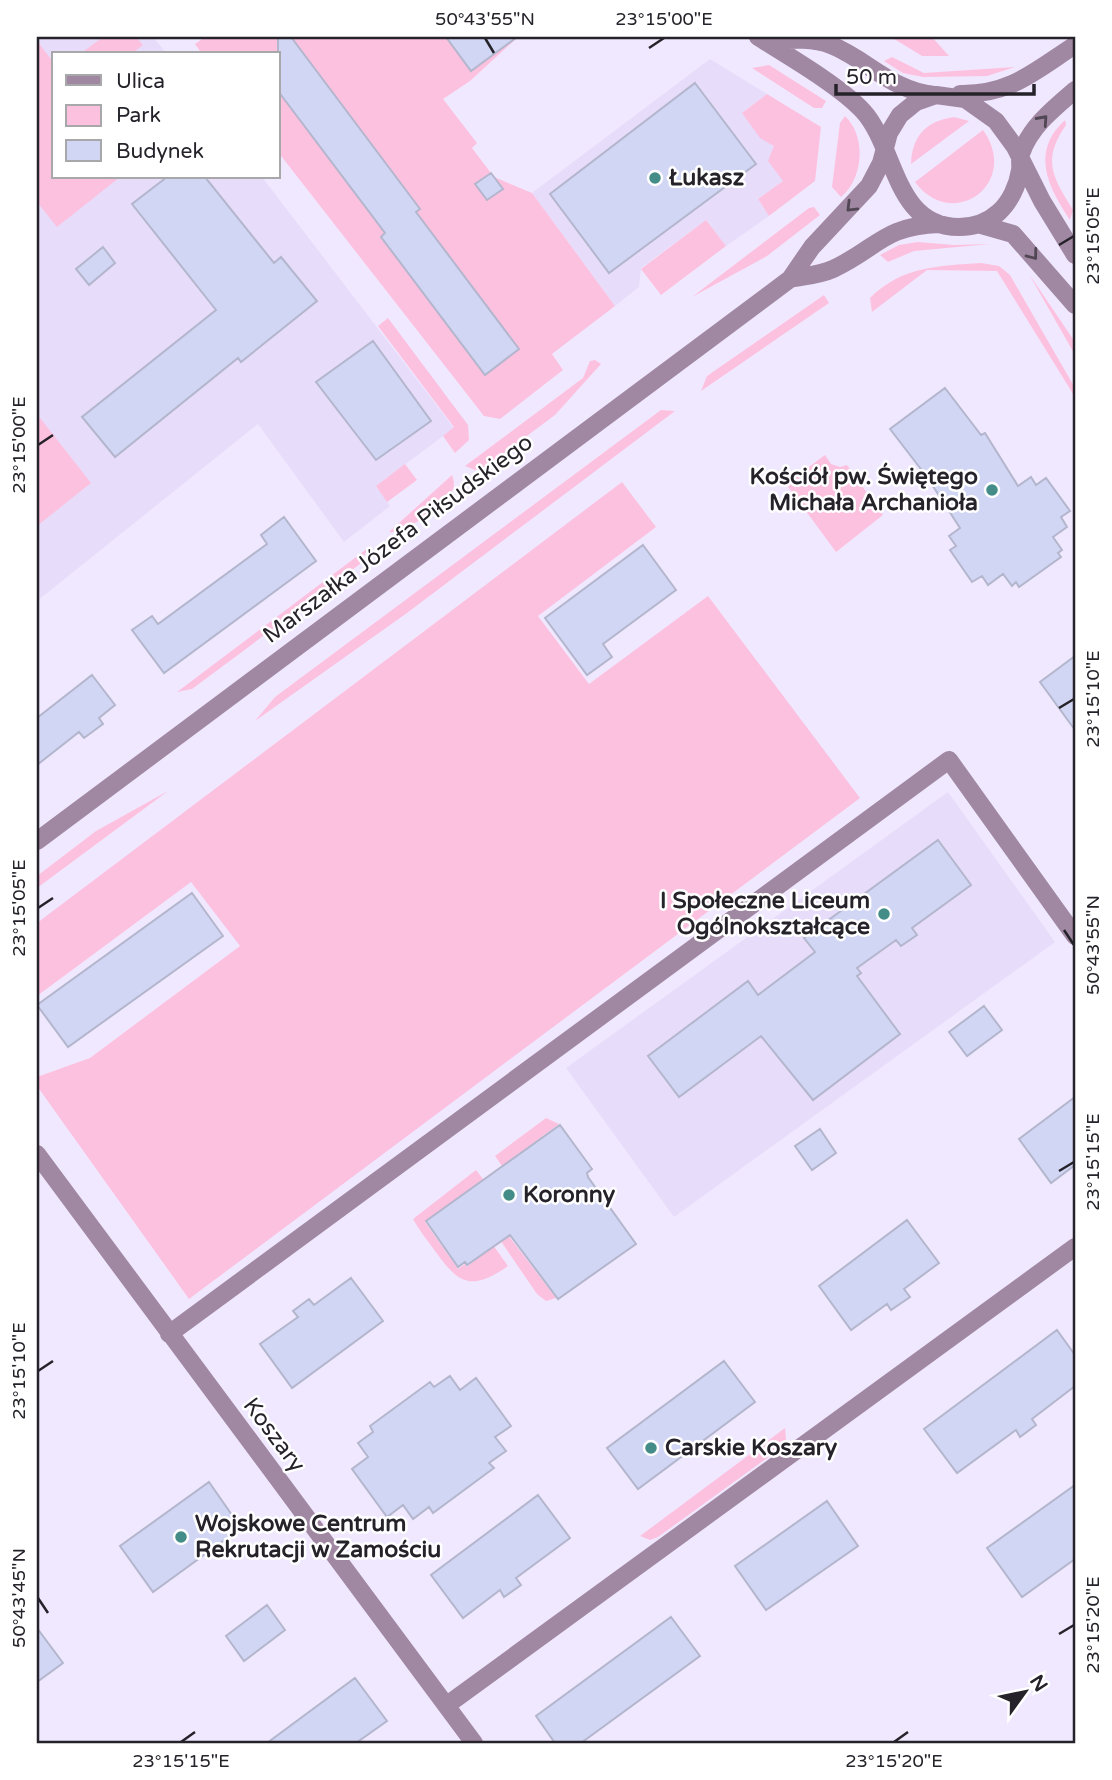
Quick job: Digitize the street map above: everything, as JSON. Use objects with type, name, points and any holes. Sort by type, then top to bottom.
[{"type":"street","points":[[765,38],[829,45],[898,86],[974,103],[990,114],[1009,137],[1042,201],[1075,255]]},
{"type":"street","points":[[765,38],[856,103],[874,125],[903,192],[915,207],[939,224],[958,227],[978,224],[995,216],[1007,202],[1020,175],[1020,157],[1038,124],[1075,90]]},
{"type":"street","points":[[885,149],[889,133],[900,115],[916,102],[941,94],[981,94],[1003,90],[1075,45]]},
{"type":"street","name":"Marszałka Józefa Piłsudskiego","points":[[37,841],[790,279],[812,247],[869,186],[885,149]]},
{"type":"street","name":"Marszałka Józefa Piłsudskiego","points":[[790,279],[832,269],[886,234],[903,227],[939,224]]},
{"type":"street","points":[[978,224],[1013,234],[1075,305]]},
{"type":"street","points":[[169,1334],[949,760],[1075,936]]},
{"type":"street","name":"Koszary","points":[[37,1154],[474,1743]]},
{"type":"street","points":[[446,1705],[1075,1247]]},
{"type":"shaded area","points":[[37,37],[153,37],[165,52],[52,52],[52,178],[263,178],[454,428],[376,486],[390,506],[344,542],[258,424],[37,601]]},
{"type":"shaded area","points":[[710,59],[767,94],[742,113],[774,146],[783,181],[758,199],[769,216],[726,246],[706,220],[641,268],[639,287],[615,306],[532,193]]},
{"type":"shaded area","points":[[948,792],[1055,942],[674,1217],[566,1068]]},
{"type":"green space","points":[[103,37],[136,37],[143,45],[134,52],[83,52]]},
{"type":"green space","points":[[205,37],[518,37],[470,81],[443,99],[477,143],[472,148],[494,177],[532,193],[615,306],[552,354],[563,370],[500,419],[484,416],[280,155],[280,52],[201,52],[195,44]]},
{"type":"green space","points":[[891,37],[932,37],[949,56],[922,56]]},
{"type":"green space","points":[[37,41],[52,60],[52,178],[119,178],[57,227],[37,202]]},
{"type":"green space","points":[[892,57],[924,73],[1015,67],[987,76],[923,77],[903,73],[884,61]]},
{"type":"green space","points":[[769,65],[826,101],[822,108],[814,108],[752,68]]},
{"type":"green space","points":[[767,94],[821,127],[815,181],[769,216],[758,199],[783,181],[768,161],[774,146],[760,138],[742,113]]},
{"type":"green space","points":[[845,116],[857,135],[860,158],[854,180],[841,197],[832,187],[840,123]]},
{"type":"green space","points":[[954,117],[969,121],[911,164],[914,145],[922,132],[936,122]]},
{"type":"green space","points":[[1065,120],[1066,125],[1052,158],[1055,177],[1073,210],[1070,220],[1055,195],[1046,170],[1045,157],[1054,132]]},
{"type":"green space","points":[[983,130],[993,150],[994,168],[988,183],[978,195],[963,202],[947,203],[930,197],[915,182]]},
{"type":"green space","points":[[814,207],[820,215],[767,256],[692,297],[809,208]]},
{"type":"green space","points":[[706,220],[726,246],[661,295],[641,269]]},
{"type":"green space","points":[[918,242],[990,244],[914,251],[888,262],[880,255],[899,245]]},
{"type":"green space","points":[[981,263],[999,266],[1010,275],[1075,388],[1075,397],[997,271],[927,270],[872,312],[870,298],[895,279],[921,270]]},
{"type":"green space","points":[[1029,274],[1075,342],[1075,355]]},
{"type":"green space","points":[[824,295],[829,303],[701,391],[707,376]]},
{"type":"green space","points":[[388,318],[468,425],[469,440],[455,453],[443,436],[454,427],[378,326]]},
{"type":"green space","points":[[595,360],[601,364],[555,415],[484,468],[475,470],[465,466],[583,378],[590,361]]},
{"type":"green space","points":[[661,410],[675,411],[407,613],[255,721],[275,697]]},
{"type":"green space","points":[[37,414],[91,483],[37,526]]},
{"type":"green space","points":[[825,455],[831,464],[840,467],[847,465],[883,515],[836,552],[786,484]]},
{"type":"green space","points":[[405,464],[417,480],[387,502],[376,486]]},
{"type":"green space","points":[[452,475],[453,489],[442,503],[414,524],[389,532]]},
{"type":"green space","points":[[622,482],[656,527],[538,616],[589,684],[708,596],[860,798],[189,1299],[37,1086],[37,1077],[90,1058],[240,946],[191,882],[37,996],[37,923]]},
{"type":"green space","points":[[368,548],[360,564],[192,689],[177,692]]},
{"type":"green space","points":[[168,791],[37,888],[37,876],[96,831]]},
{"type":"green space","points":[[546,1118],[559,1124],[502,1166],[495,1156]]},
{"type":"green space","points":[[476,1170],[483,1179],[425,1222],[458,1269],[465,1264],[467,1267],[493,1245],[508,1266],[485,1279],[467,1281],[451,1271],[413,1219]]},
{"type":"green space","points":[[508,1235],[556,1298],[546,1301],[537,1294],[500,1240]]},
{"type":"green space","points":[[785,1428],[786,1440],[781,1448],[658,1537],[650,1540],[640,1536]]},
{"type":"building","points":[[278,37],[291,37],[420,209],[416,212],[519,349],[485,375],[381,237],[385,233],[280,94]]},
{"type":"building","points":[[446,37],[517,37],[471,71]]},
{"type":"building","name":"Łukasz","points":[[695,83],[756,164],[609,273],[550,194]]},
{"type":"building","points":[[491,173],[503,189],[487,200],[475,184]]},
{"type":"building","points":[[166,178],[206,178],[274,263],[281,257],[317,301],[241,362],[238,358],[115,457],[82,417],[216,310],[132,204]]},
{"type":"building","points":[[103,247],[115,263],[89,285],[76,269]]},
{"type":"building","points":[[373,341],[431,421],[376,460],[316,382]]},
{"type":"building","name":"Kościół pw. Świętego Michała Archanioła","points":[[945,388],[981,435],[985,433],[1018,486],[1031,477],[1036,485],[1046,478],[1070,511],[1061,517],[1067,527],[1053,537],[1062,550],[1058,553],[1061,557],[1019,587],[1016,582],[1012,586],[1003,574],[988,585],[982,576],[972,582],[950,550],[956,546],[949,536],[960,528],[927,477],[890,429]]},
{"type":"building","points":[[284,517],[316,561],[164,673],[132,630],[152,616],[158,624],[267,544],[261,535]]},
{"type":"building","points":[[643,545],[676,590],[603,644],[612,657],[587,675],[545,618]]},
{"type":"building","points":[[1075,656],[1075,730],[1040,682]]},
{"type":"building","points":[[92,675],[115,705],[99,718],[103,724],[84,738],[79,732],[37,765],[37,718]]},
{"type":"building","points":[[938,840],[971,885],[912,928],[917,935],[901,946],[896,940],[857,968],[861,973],[857,976],[900,1034],[813,1100],[761,1036],[679,1097],[648,1056],[748,981],[758,995],[815,952],[804,938]]},
{"type":"building","points":[[192,893],[223,936],[68,1047],[37,1005]]},
{"type":"building","points":[[984,1006],[1002,1030],[967,1056],[949,1032]]},
{"type":"building","points":[[1075,1097],[1075,1165],[1051,1183],[1019,1139]]},
{"type":"building","points":[[560,1125],[592,1169],[587,1173],[588,1177],[636,1244],[558,1299],[510,1235],[467,1265],[465,1262],[458,1267],[426,1221]]},
{"type":"building","points":[[820,1129],[836,1153],[812,1170],[795,1146]]},
{"type":"building","points":[[907,1220],[939,1263],[904,1289],[910,1297],[891,1310],[887,1304],[851,1330],[819,1286]]},
{"type":"building","points":[[351,1278],[383,1321],[292,1388],[260,1344],[298,1317],[293,1311],[309,1299],[314,1305]]},
{"type":"building","points":[[1057,1330],[1075,1355],[1075,1386],[1032,1419],[1036,1425],[1020,1437],[1016,1430],[957,1473],[924,1429]]},
{"type":"building","points":[[724,1361],[755,1402],[638,1489],[607,1448]]},
{"type":"building","points":[[450,1376],[460,1390],[476,1378],[511,1426],[495,1437],[506,1451],[489,1463],[494,1468],[433,1513],[429,1507],[413,1519],[403,1505],[387,1517],[352,1469],[368,1457],[358,1443],[373,1432],[370,1426],[430,1382],[434,1387]]},
{"type":"building","name":"Wojskowe Centrum Rekrutacji w Zamościu","points":[[209,1482],[241,1528],[153,1592],[120,1546]]},
{"type":"building","points":[[1075,1485],[1075,1559],[1022,1597],[987,1548]]},
{"type":"building","points":[[538,1495],[570,1538],[516,1578],[521,1585],[504,1597],[500,1590],[463,1618],[431,1575]]},
{"type":"building","points":[[827,1501],[858,1546],[766,1610],[735,1566]]},
{"type":"building","points":[[267,1605],[285,1630],[244,1661],[226,1636]]},
{"type":"building","points":[[671,1617],[700,1656],[581,1743],[555,1743],[536,1716]]},
{"type":"building","points":[[37,1628],[63,1663],[37,1682]]},
{"type":"building","points":[[355,1678],[387,1721],[356,1743],[267,1743]]},
{"type":"place","name":"Łukasz","points":[[655,178]]},
{"type":"place","name":"Kościół pw. Świętego Michała Archanioła","points":[[992,490]]},
{"type":"place","name":"I Społeczne Liceum Ogólnokształcące","points":[[884,914]]},
{"type":"place","name":"Koronny","points":[[509,1195]]},
{"type":"place","name":"Carskie Koszary","points":[[651,1448]]},
{"type":"place","name":"Wojskowe Centrum Rekrutacji w Zamościu","points":[[181,1537]]}]
